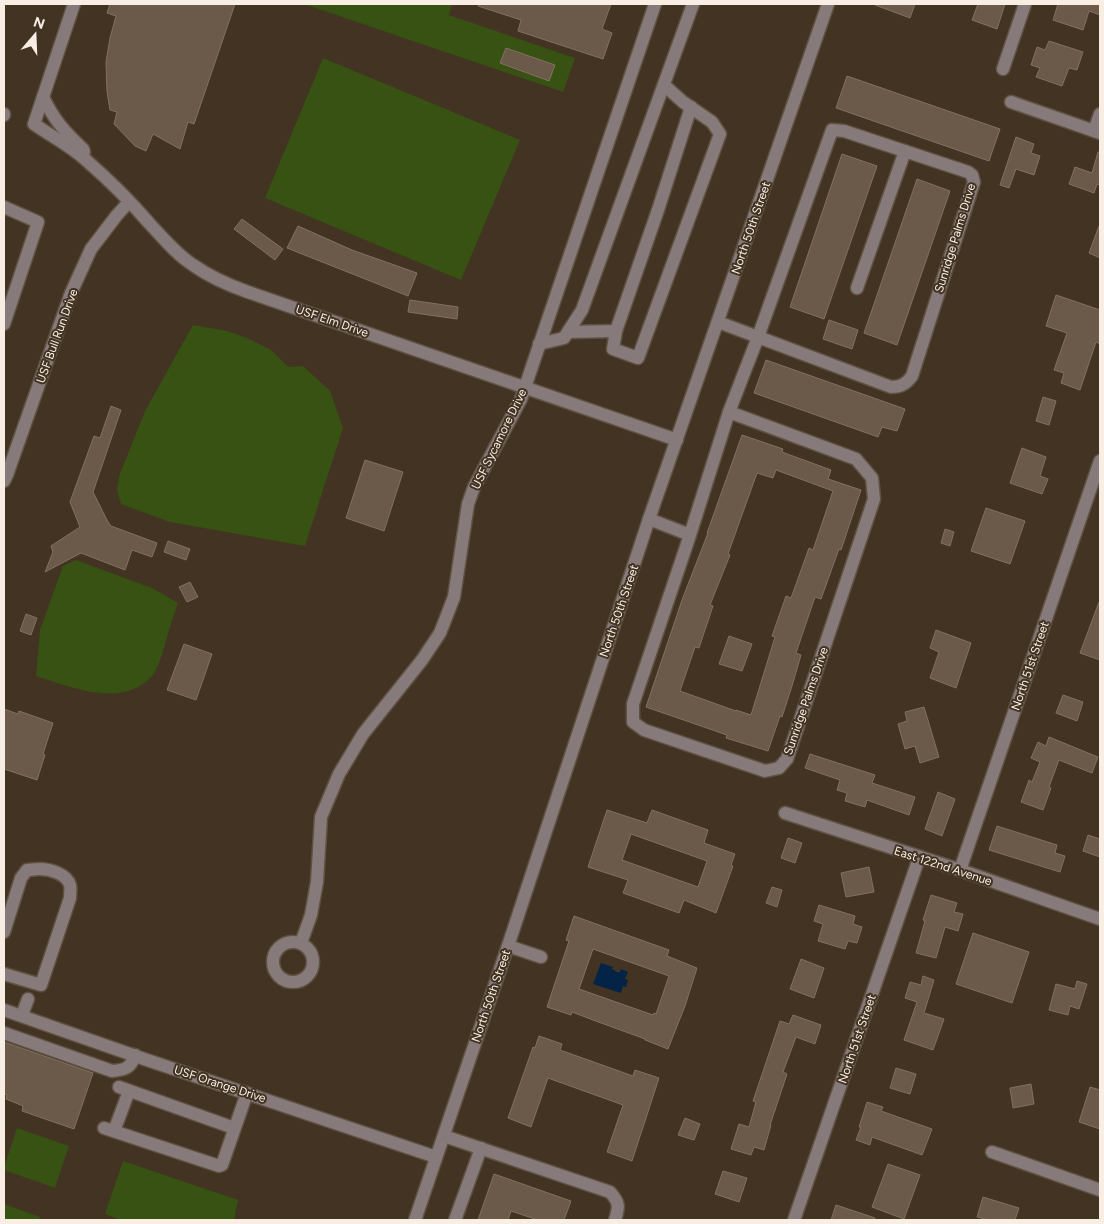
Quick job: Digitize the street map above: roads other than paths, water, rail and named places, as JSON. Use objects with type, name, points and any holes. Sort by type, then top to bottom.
[{"type":"street","points":[[74,4],[43,97],[50,113],[83,149],[86,159]]},
{"type":"street","name":"USF Sycamore Drive","points":[[301,943],[311,915],[317,882],[321,816],[339,774],[363,734],[422,660],[440,633],[454,597],[468,504],[474,487],[521,399],[654,4]]},
{"type":"street","points":[[539,344],[564,338],[582,310],[693,4]]},
{"type":"street","name":"North 50th Street","points":[[415,1220],[649,519],[828,4]]},
{"type":"street","points":[[1003,69],[1025,4]]},
{"type":"street","points":[[664,85],[712,122],[720,134],[638,358],[613,349],[616,331],[691,107]]},
{"type":"street","name":"USF Elm Drive","points":[[43,97],[34,124],[86,159],[176,251],[208,276],[223,283],[677,440]]},
{"type":"street","points":[[1011,102],[1097,132],[1100,114]]},
{"type":"street","name":"Sunridge Palms Drive","points":[[729,412],[856,459],[872,478],[874,498],[787,759],[779,768],[765,771],[644,730],[633,722],[633,704],[729,412],[758,337],[832,130],[844,131],[968,172],[972,175],[974,182],[912,376],[907,383],[899,387],[891,387],[758,337]]},
{"type":"street","points":[[857,288],[905,151]]},
{"type":"street","name":"USF Bull Run Drive","points":[[5,477],[75,285],[91,249],[129,202]]},
{"type":"street","points":[[4,207],[38,222],[4,324]]},
{"type":"street","points":[[718,322],[758,337]]},
{"type":"street","points":[[568,332],[616,331]]},
{"type":"street","name":"North 51st Street","points":[[960,870],[1100,461]]},
{"type":"street","points":[[649,519],[690,535]]},
{"type":"street","name":"East 122nd Avenue","points":[[785,813],[960,870],[1100,919]]},
{"type":"street","name":"North 51st Street","points":[[794,1220],[919,858]]},
{"type":"street","points":[[4,932],[21,878],[27,870],[49,870],[60,874],[67,880],[71,887],[70,898],[41,985],[4,974]]},
{"type":"street","points":[[508,946],[541,957]]},
{"type":"street","points":[[22,1016],[28,999]]},
{"type":"street","name":"USF Orange Drive","points":[[4,1010],[436,1157]]},
{"type":"street","points":[[4,1033],[112,1070],[127,1068],[132,1064],[135,1056]]},
{"type":"street","points":[[234,1128],[124,1089],[109,1130],[219,1166],[222,1165],[247,1093]]},
{"type":"street","points":[[444,1136],[610,1192],[616,1199],[619,1208],[615,1220]]},
{"type":"street","points":[[455,1220],[481,1148]]},
{"type":"street","points":[[992,1152],[1100,1190]]},
{"type":"water","points":[[601,963],[613,967],[612,969],[617,972],[620,972],[621,969],[628,972],[625,979],[628,980],[626,987],[623,986],[621,993],[593,984]]}]
